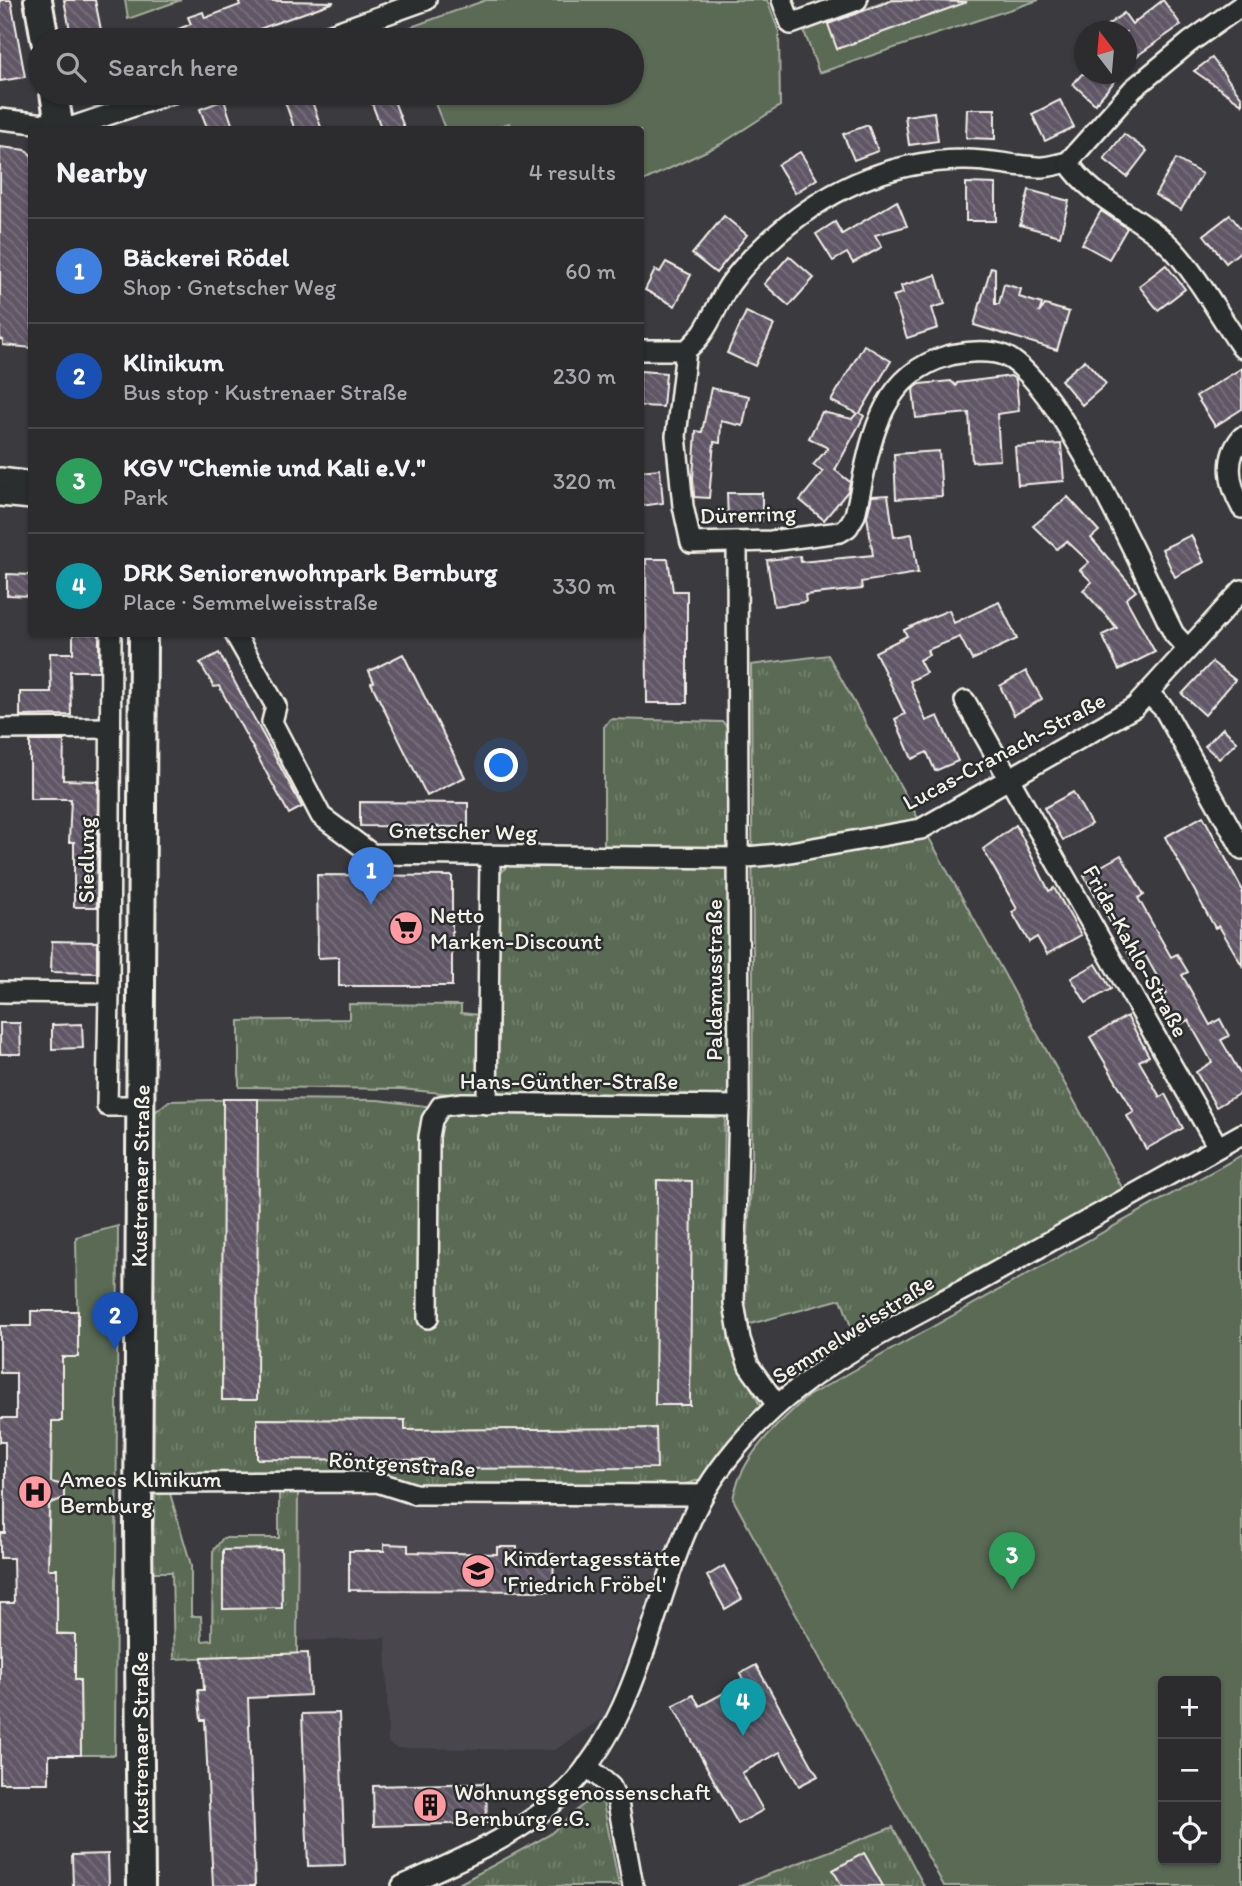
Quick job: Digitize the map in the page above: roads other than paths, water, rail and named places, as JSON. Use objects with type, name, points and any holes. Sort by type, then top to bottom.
[{"type":"street","points":[[37,0],[43,28]]},
{"type":"street","points":[[348,28],[426,0]]},
{"type":"street","points":[[782,0],[791,24],[857,0]]},
{"type":"street","points":[[644,350],[686,350],[697,342],[731,283],[756,254],[804,211],[856,181],[924,163],[962,160],[1038,167],[1068,162],[1133,89],[1190,41],[1242,5]]},
{"type":"street","points":[[56,105],[59,126]]},
{"type":"street","points":[[77,126],[140,105]]},
{"type":"street","points":[[0,119],[52,126]]},
{"type":"street","points":[[1068,162],[1086,186],[1148,226],[1172,249],[1242,348]]},
{"type":"street","name":"Dürerring","points":[[686,350],[676,436],[683,506],[691,543],[737,543],[840,532],[848,527],[855,515],[880,415],[897,385],[926,362],[960,352],[1004,355],[1041,386],[1062,420],[1174,635],[1187,648]]},
{"type":"street","points":[[1242,437],[1233,450],[1230,461],[1232,484],[1242,508]]},
{"type":"street","points":[[0,478],[28,482]]},
{"type":"street","points":[[0,496],[28,499]]},
{"type":"street","name":"Paldamusstraße","points":[[737,543],[739,1106],[736,1322],[749,1366],[777,1405]]},
{"type":"street","name":"Lucas-Cranach-Straße","points":[[737,858],[779,854],[921,829],[1135,707],[1242,590]]},
{"type":"street","name":"Siedlung","points":[[111,637],[107,1106],[141,1106]]},
{"type":"street","name":"Kustrenaer Straße","points":[[141,1886],[138,1483],[143,637]]},
{"type":"street","name":"Gnetscher Weg","points":[[237,637],[276,706],[272,722],[321,816],[372,854],[737,858]]},
{"type":"street","points":[[1149,694],[1164,709],[1242,849]]},
{"type":"street","name":"Frida-Kahlo-Straße","points":[[965,701],[1218,1147]]},
{"type":"street","points":[[0,729],[111,728]]},
{"type":"street","points":[[487,1104],[490,856]]},
{"type":"street","points":[[0,992],[109,993]]},
{"type":"street","name":"Hans-Günther-Straße","points":[[428,1318],[429,1137],[432,1120],[441,1107],[487,1104],[739,1106]]},
{"type":"street","name":"Semmelweisstraße","points":[[402,1886],[502,1838],[539,1814],[587,1766],[611,1730],[633,1684],[687,1530],[704,1495],[739,1445],[777,1405],[869,1342],[1242,1134]]},
{"type":"street","name":"Röntgenstraße","points":[[138,1483],[377,1482],[415,1494],[704,1495]]},
{"type":"street","points":[[587,1766],[611,1787],[618,1803],[633,1886]]},
{"type":"place","name":"Bäckerei Rödel","points":[[371,905]]},
{"type":"place","name":"Netto Marken-Discount","points":[[406,928]]},
{"type":"place","name":"Klinikum","points":[[115,1350]]},
{"type":"place","name":"Ameos Klinikum Bernburg","points":[[35,1492]]},
{"type":"place","name":"Kindertagesstätte 'Friedrich Fröbel'","points":[[478,1571]]},
{"type":"place","name":"KGV \"Chemie und Kali e.V.\"","points":[[1012,1590]]},
{"type":"place","name":"DRK Seniorenwohnpark Bernburg","points":[[743,1736]]},
{"type":"place","name":"Wohnungsgenossenschaft Bernburg e.G.","points":[[430,1805]]}]
